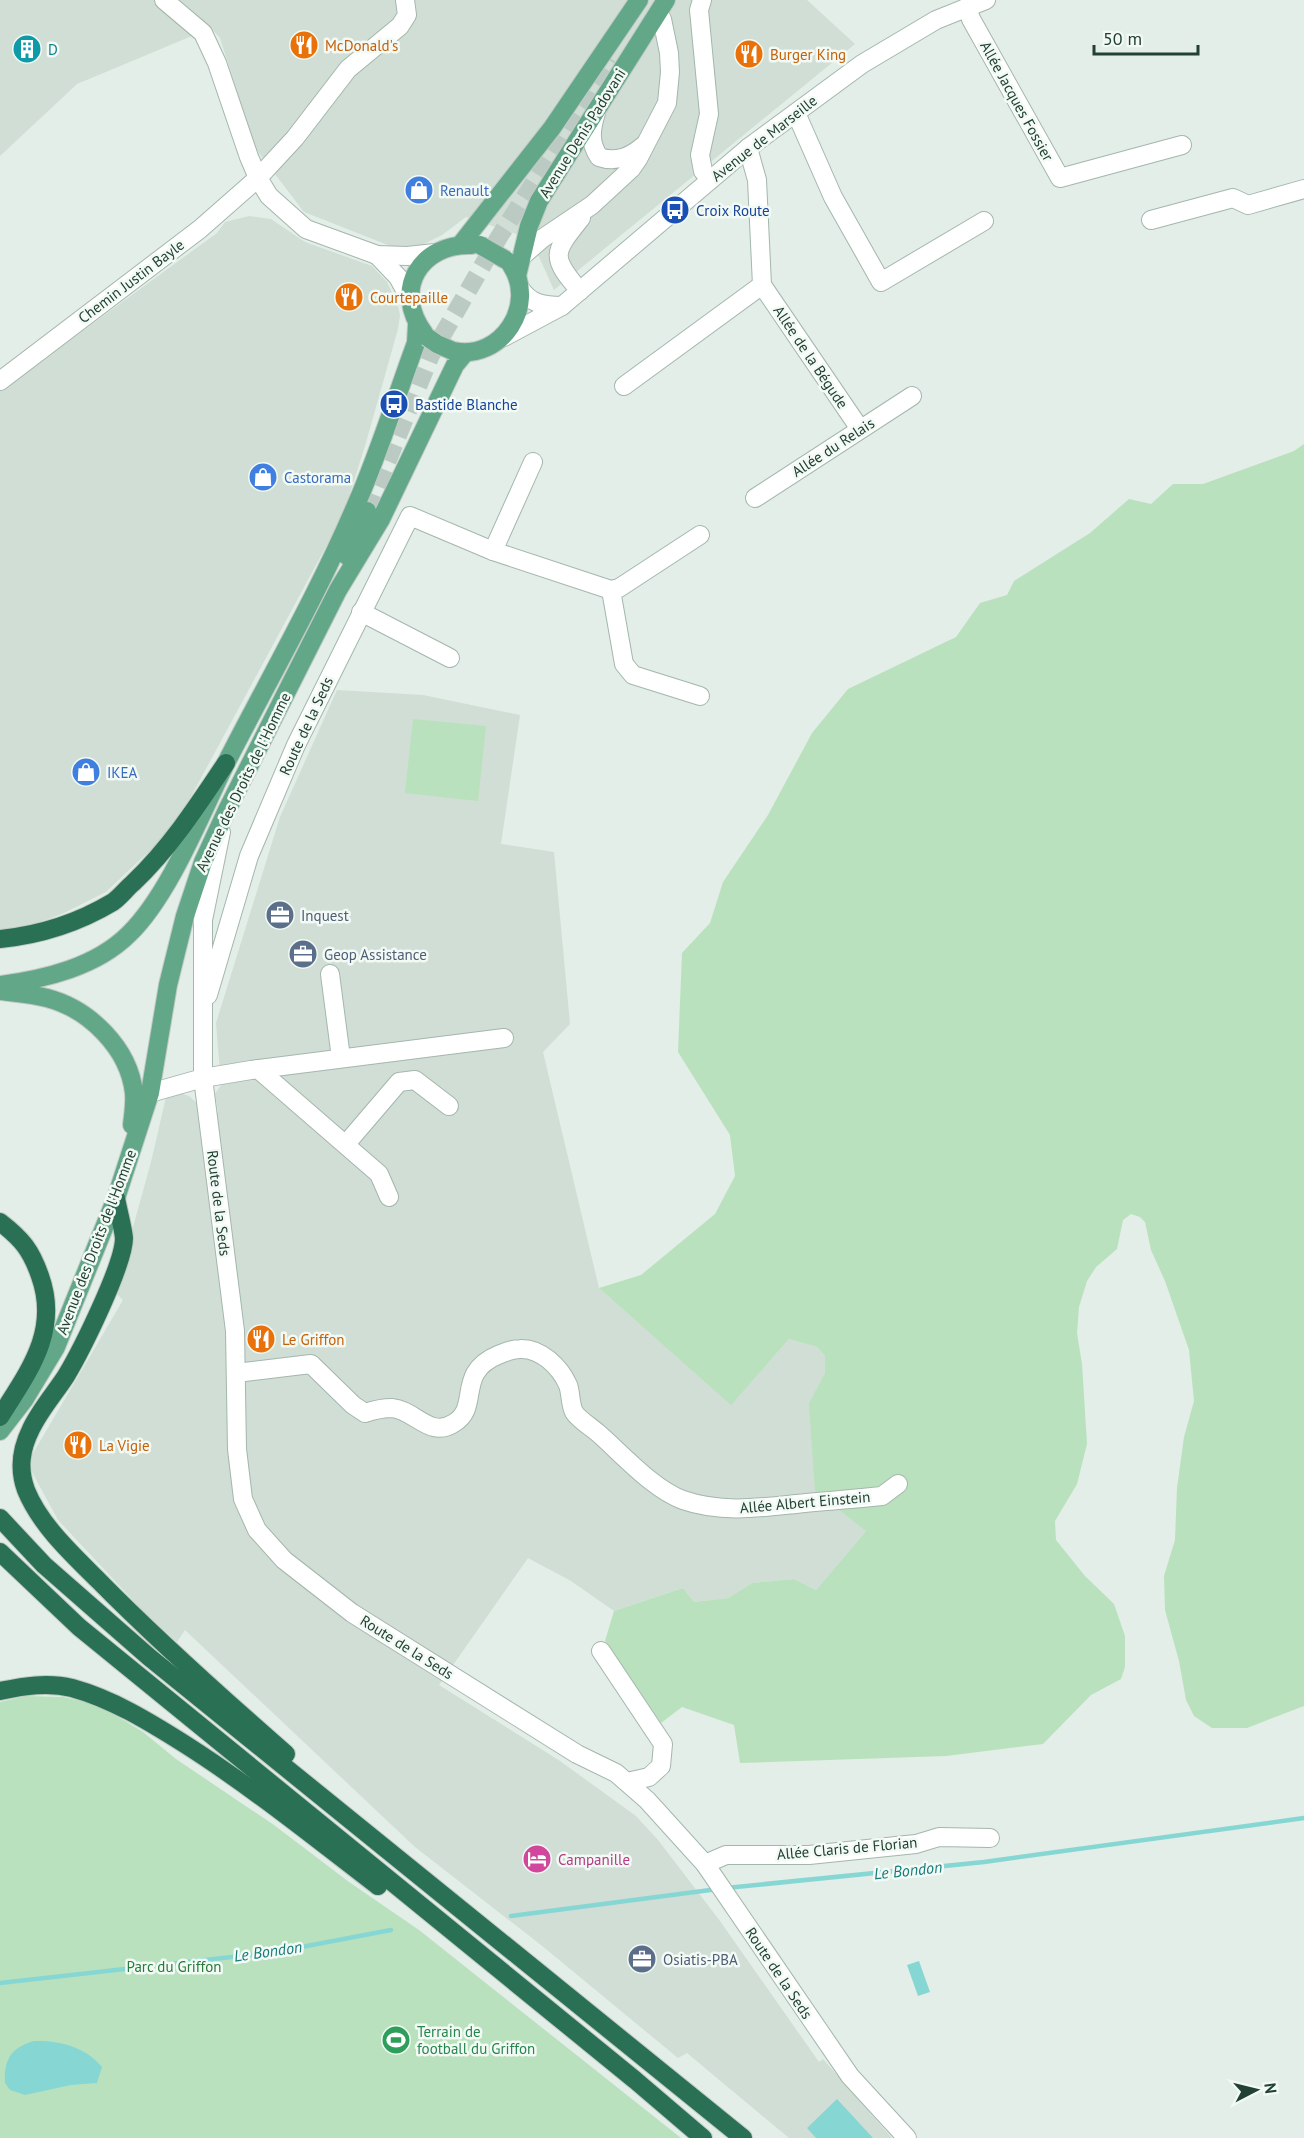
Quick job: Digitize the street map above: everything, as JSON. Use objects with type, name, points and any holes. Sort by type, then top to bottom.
[{"type":"highway","points":[[0,939],[51,930],[82,918],[115,900],[164,850],[226,763]]},
{"type":"highway","points":[[116,1198],[123,1238],[114,1275],[80,1351],[31,1427],[23,1446],[20,1461],[21,1475],[38,1513],[56,1536],[173,1655],[487,1932]]},
{"type":"highway","points":[[0,1222],[27,1246],[36,1263],[47,1300],[47,1320],[36,1358],[0,1417]]},
{"type":"highway","points":[[0,1518],[44,1565],[140,1650],[744,2138]]},
{"type":"highway","points":[[0,1552],[79,1627],[703,2138]]},
{"type":"highway","points":[[0,1565],[80,1636],[140,1677]]},
{"type":"highway","points":[[0,1691],[44,1684],[71,1688],[108,1700],[172,1736],[246,1785],[635,2080]]},
{"type":"main road","name":"Avenue Denis Padovani","points":[[461,244],[552,128],[639,0]]},
{"type":"main road","points":[[648,0],[622,38],[613,60],[628,43],[656,0]]},
{"type":"main road","name":"Avenue Denis Padovani","points":[[513,259],[539,201],[666,0]]},
{"type":"main road","points":[[461,244],[480,245],[513,259],[518,282],[519,307],[513,324],[504,337],[475,352],[459,352],[437,345],[422,330],[411,301],[412,286],[423,262],[447,246],[461,244]]},
{"type":"main road","name":"Avenue des Droits de l'Homme","points":[[0,985],[44,977],[101,956],[130,933],[149,910],[173,870],[279,663],[356,505],[422,330]]},
{"type":"main road","name":"Avenue des Droits de l'Homme","points":[[0,1431],[24,1400],[56,1347],[116,1198],[150,1093],[168,985],[185,916],[203,862],[338,590],[381,519],[455,365],[459,352]]},
{"type":"main road","points":[[279,663],[367,512],[296,671]]},
{"type":"main road","points":[[0,991],[47,998],[70,1006],[84,1014],[111,1040],[122,1058],[134,1091],[128,1160]]},
{"type":"street","points":[[164,0],[203,33],[217,63],[249,157],[269,196],[306,229],[377,255],[407,256],[435,253]]},
{"type":"street","name":"Chemin Justin Bayle","points":[[0,381],[200,229],[258,178],[295,138],[348,69],[404,21],[405,0]]},
{"type":"street","points":[[702,0],[699,10],[710,114],[700,155],[703,171],[710,180]]},
{"type":"street","name":"Avenue de Marseille","points":[[504,337],[562,306],[748,148],[862,64],[909,34],[986,0]]},
{"type":"street","name":"Allée Jacques Fossier","points":[[967,7],[971,19],[1060,178],[1182,145]]},
{"type":"street","points":[[580,291],[560,264],[557,252],[562,242],[592,205],[631,169],[667,103],[669,53],[662,20]]},
{"type":"street","points":[[597,110],[591,140],[599,157],[615,160],[632,155],[645,145]]},
{"type":"street","points":[[796,113],[833,197],[881,282],[984,221]]},
{"type":"street","points":[[624,386],[762,285],[758,190],[748,148]]},
{"type":"street","points":[[1151,220],[1233,198],[1248,205],[1304,189]]},
{"type":"street","points":[[513,259],[592,205]]},
{"type":"street","points":[[377,255],[398,277],[411,301]]},
{"type":"street","points":[[518,282],[526,297],[536,303],[562,306]]},
{"type":"street","name":"Allée de la Bégude","points":[[762,285],[860,429]]},
{"type":"street","name":"Allée du Relais","points":[[755,498],[912,396]]},
{"type":"street","points":[[533,462],[493,551],[611,590],[619,588],[700,535]]},
{"type":"street","name":"Route de la Seds","points":[[202,1013],[249,856],[296,745],[410,516],[493,551]]},
{"type":"street","points":[[611,590],[624,664],[633,675],[700,696]]},
{"type":"street","points":[[362,612],[450,658]]},
{"type":"street","name":"Route de la Seds","points":[[227,810],[203,920],[202,1078],[235,1330],[237,1449],[243,1499],[257,1530],[284,1560],[352,1612],[577,1754],[616,1773],[647,1800],[708,1869],[850,2076],[907,2138]]},
{"type":"street","points":[[330,974],[341,1058]]},
{"type":"street","points":[[150,1093],[202,1078],[258,1069],[504,1038]]},
{"type":"street","points":[[258,1069],[379,1174],[389,1197]]},
{"type":"street","points":[[346,1144],[399,1082],[415,1080],[449,1106]]},
{"type":"street","name":"Allée Albert Einstein","points":[[236,1372],[311,1364],[353,1405],[365,1413],[393,1408],[405,1412],[427,1426],[439,1428],[454,1423],[465,1412],[470,1383],[476,1370],[489,1358],[521,1348],[534,1351],[550,1359],[567,1383],[574,1412],[649,1479],[681,1500],[718,1509],[750,1509],[882,1496],[898,1484]]},
{"type":"street","points":[[601,1651],[663,1744],[661,1766],[649,1777],[627,1782]]},
{"type":"street","name":"Allée Claris de Florian","points":[[708,1869],[726,1855],[809,1855],[916,1844],[939,1837],[990,1838]]},
{"type":"shaded area","points":[[0,0],[807,0],[855,44],[554,290],[531,239],[466,217],[442,235],[422,245],[393,247],[304,212],[255,148],[220,38],[211,28],[77,84],[0,156]]},
{"type":"shaded area","points":[[249,216],[271,219],[305,242],[372,266],[387,282],[398,306],[400,315],[398,329],[343,515],[180,817],[161,840],[106,892],[64,913],[25,928],[0,930],[0,391],[217,233],[225,222]]},
{"type":"shaded area","points":[[337,690],[423,695],[520,715],[501,844],[554,852],[570,1024],[543,1052],[599,1288],[731,1404],[789,1339],[817,1347],[825,1356],[825,1373],[809,1404],[866,1531],[816,1590],[794,1579],[752,1583],[728,1598],[694,1602],[683,1588],[614,1611],[571,1581],[528,1558],[439,1685],[560,1761],[636,1816],[658,1840],[720,1921],[819,2062],[823,2059],[892,2138],[789,2138],[687,2053],[678,2058],[541,1945],[415,1847],[185,1630],[177,1642],[144,1612],[58,1520],[32,1472],[32,1455],[123,1300],[115,1292],[151,1162],[167,1093],[176,1092],[189,1096],[199,1105],[218,1112],[215,1094],[221,1085],[216,1023],[280,817]]},
{"type":"green space","points":[[1304,444],[1304,1706],[1247,1728],[1212,1728],[1194,1716],[1186,1700],[1179,1661],[1165,1610],[1164,1576],[1175,1540],[1177,1488],[1184,1437],[1194,1401],[1189,1350],[1165,1281],[1151,1250],[1145,1222],[1140,1217],[1131,1214],[1123,1220],[1117,1249],[1096,1267],[1087,1281],[1079,1307],[1077,1333],[1082,1364],[1087,1444],[1077,1484],[1055,1521],[1056,1540],[1085,1576],[1114,1604],[1125,1636],[1125,1667],[1121,1679],[1091,1695],[1043,1744],[946,1756],[740,1763],[734,1725],[682,1707],[661,1723],[605,1641],[614,1611],[683,1588],[694,1602],[728,1598],[752,1583],[794,1579],[816,1590],[866,1531],[815,1491],[809,1403],[825,1373],[825,1356],[817,1347],[789,1339],[731,1405],[599,1288],[641,1275],[715,1214],[735,1176],[730,1135],[678,1052],[682,953],[710,923],[723,882],[768,815],[812,733],[848,689],[956,637],[980,603],[1007,595],[1014,581],[1090,533],[1129,499],[1151,504],[1173,484],[1203,484],[1294,451]]},
{"type":"green space","points":[[413,719],[486,726],[478,801],[405,793]]},
{"type":"green space","name":"Parc du Griffon","points":[[25,1696],[63,1697],[99,1705],[143,1732],[176,1759],[274,1825],[349,1882],[419,1930],[681,2138],[0,2138],[0,1702]]},
{"type":"water","points":[[919,1961],[930,1992],[918,1996],[907,1965]]},
{"type":"water","points":[[34,2041],[71,2046],[88,2054],[102,2067],[97,2083],[71,2085],[25,2095],[10,2090],[5,2083],[7,2061],[19,2047]]},
{"type":"water","points":[[837,2099],[873,2138],[816,2138],[807,2128]]},
{"type":"waterway","name":"Le Bondon","points":[[726,1888],[984,1862],[1304,1818]]},
{"type":"waterway","name":"Le Bondon","points":[[511,1916],[718,1889]]},
{"type":"waterway","name":"Le Bondon","points":[[0,1983],[275,1952],[391,1930]]},
{"type":"tunnel","points":[[367,511],[431,355],[499,237],[613,60]]},
{"type":"place","name":"McDonald's","points":[[304,45]]},
{"type":"place","name":"D","points":[[27,49]]},
{"type":"place","name":"Burger King","points":[[749,54]]},
{"type":"place","name":"Renault","points":[[419,190]]},
{"type":"place","name":"Croix Route","points":[[675,210]]},
{"type":"place","name":"Courtepaille","points":[[349,297]]},
{"type":"place","name":"Bastide Blanche","points":[[394,404]]},
{"type":"place","name":"Castorama","points":[[263,477]]},
{"type":"place","name":"IKEA","points":[[86,772]]},
{"type":"place","name":"Inquest","points":[[280,915]]},
{"type":"place","name":"Geop Assistance","points":[[303,954]]},
{"type":"place","name":"Le Griffon","points":[[261,1339]]},
{"type":"place","name":"La Vigie","points":[[78,1445]]},
{"type":"place","name":"Campanille","points":[[537,1859]]},
{"type":"place","name":"Osiatis-PBA","points":[[642,1959]]},
{"type":"place","name":"Terrain de football du Griffon","points":[[396,2040]]}]
